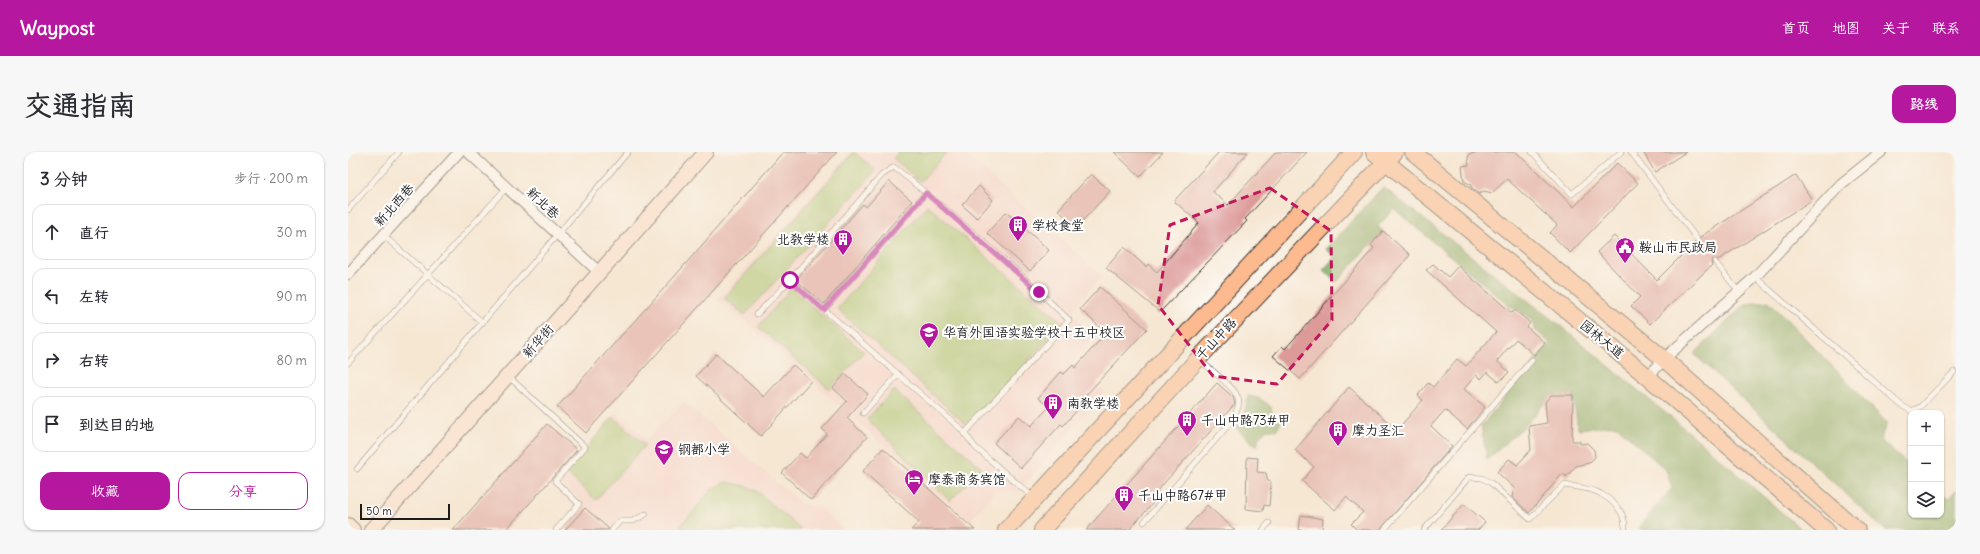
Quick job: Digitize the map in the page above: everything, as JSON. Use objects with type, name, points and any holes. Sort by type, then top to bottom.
[{"type":"main road","name":"千山中路","points":[[1006,530],[1354,152]]},
{"type":"main road","name":"园林大道","points":[[1413,152],[1664,358],[1852,526]]},
{"type":"main road","name":"千山中路","points":[[1042,530],[1385,155]]},
{"type":"main road","name":"园林大道","points":[[1385,155],[1648,377],[1826,530]]},
{"type":"street","name":"新北西巷","points":[[348,274],[459,152]]},
{"type":"street","name":"新北巷","points":[[468,152],[599,272]]},
{"type":"street","name":"新华街","points":[[371,530],[706,152]]},
{"type":"street","points":[[1648,377],[1664,358],[1755,277],[1841,184],[1881,152]]},
{"type":"street","points":[[348,525],[353,530]]},
{"type":"lane","points":[[348,210],[399,152]]},
{"type":"lane","points":[[357,469],[556,234],[628,152]]},
{"type":"lane","points":[[1532,152],[1572,194],[1621,152]]},
{"type":"lane","points":[[1631,152],[1697,239]]},
{"type":"lane","points":[[757,314],[790,280],[882,175],[894,167],[926,193],[1069,320],[964,434]]},
{"type":"lane","points":[[348,363],[507,187]]},
{"type":"lane","points":[[824,310],[926,193]]},
{"type":"lane","points":[[384,236],[482,322]]},
{"type":"lane","points":[[1715,262],[1739,292]]},
{"type":"lane","points":[[1755,277],[1901,405],[1911,411],[1920,407],[1954,372]]},
{"type":"lane","points":[[790,280],[964,434],[976,448],[1034,499]]},
{"type":"lane","points":[[1144,522],[1231,422],[1237,411],[1239,399],[1234,391],[1198,358]]},
{"type":"lane","points":[[1384,530],[1532,360]]},
{"type":"lane","points":[[863,413],[898,375]]},
{"type":"lane","points":[[508,376],[585,447],[555,481],[579,504],[556,530]]},
{"type":"lane","points":[[1424,530],[1469,477],[1482,478],[1490,483],[1530,519],[1564,485],[1600,493],[1622,512],[1626,520],[1625,530]]},
{"type":"lane","points":[[612,530],[620,521],[633,521],[646,514]]},
{"type":"lane","points":[[1263,530],[1269,523]]},
{"type":"highlighted area","points":[[1270,188],[1331,231],[1332,320],[1277,384],[1213,376],[1158,305],[1170,225]]},
{"type":"shaded area","name":"华育外国语实验学校十五中校区","points":[[851,152],[963,152],[1102,276],[1070,313],[1095,336],[1071,362],[1105,392],[1017,492],[996,490],[971,520],[944,500],[749,324],[718,299]]},
{"type":"shaded area","name":"钢都小学","points":[[684,402],[801,503],[821,508],[843,530],[560,530],[583,503],[559,480],[616,413],[647,439]]},
{"type":"green space","points":[[854,152],[876,171],[745,315],[724,298]]},
{"type":"green space","points":[[899,152],[947,152],[920,182],[893,158]]},
{"type":"green space","points":[[1383,187],[1563,328],[1703,444],[1802,530],[1639,530],[1640,525],[1672,488],[1666,470],[1616,425],[1578,429],[1573,395],[1551,395],[1527,424],[1487,460],[1481,426],[1550,343],[1535,330],[1534,323],[1518,309],[1511,307],[1394,209],[1378,226],[1383,231],[1337,282],[1323,270],[1335,257],[1326,249]]},
{"type":"green space","points":[[927,205],[1063,323],[968,426],[837,309]]},
{"type":"green space","points":[[791,288],[864,352],[829,389],[758,327]]},
{"type":"green space","points":[[1769,301],[1887,423],[1880,440],[1908,464],[1908,518],[1944,518],[1944,496],[1948,499],[1956,490],[1956,530],[1885,530],[1694,354],[1745,304]]},
{"type":"green space","points":[[894,390],[982,468],[950,501],[867,419]]},
{"type":"green space","points":[[1248,396],[1261,399],[1266,402],[1271,407],[1272,413],[1276,415],[1281,423],[1276,430],[1267,429],[1259,437],[1257,447],[1236,428],[1244,415]]},
{"type":"green space","points":[[613,417],[645,445],[596,500],[565,472]]},
{"type":"green space","points":[[725,482],[747,486],[757,491],[801,530],[677,530],[712,489]]},
{"type":"building","points":[[783,152],[837,152],[586,433],[557,407],[675,276]]},
{"type":"building","points":[[1114,152],[1163,152],[1140,177]]},
{"type":"building","points":[[1219,152],[1248,152],[1213,192],[1228,205],[1276,152],[1307,152],[1245,219],[1247,221],[1160,312],[1106,268],[1124,247],[1146,267],[1148,264],[1157,272],[1199,223],[1174,201]]},
{"type":"building","points":[[1480,152],[1516,152],[1574,207],[1617,163],[1638,183],[1570,253],[1550,233],[1557,225],[1507,179],[1492,193],[1484,191],[1479,194],[1471,187],[1471,185],[1464,181],[1462,166],[1469,165],[1469,154]]},
{"type":"building","points":[[1643,152],[1686,152],[1655,172]]},
{"type":"building","points":[[1091,174],[1110,191],[1077,227],[1058,210]]},
{"type":"building","points":[[1796,175],[1812,200],[1718,260],[1713,259],[1711,262],[1712,265],[1650,324],[1631,306],[1640,297],[1597,252],[1614,236],[1657,280],[1695,242],[1700,242],[1700,237]]},
{"type":"building","name":"北教学楼","points":[[889,181],[912,201],[824,304],[796,280],[863,204],[866,207]]},
{"type":"building","points":[[979,186],[993,200],[977,218],[962,205]]},
{"type":"building","name":"学校食堂","points":[[1006,212],[1049,250],[1030,271],[987,233]]},
{"type":"building","points":[[1383,231],[1410,255],[1300,379],[1273,356],[1282,346],[1285,349],[1374,248],[1371,245]]},
{"type":"building","points":[[1433,264],[1448,277],[1458,266],[1512,313],[1515,310],[1530,323],[1527,327],[1545,343],[1534,355],[1516,339],[1497,361],[1509,372],[1499,382],[1487,372],[1481,379],[1476,375],[1464,389],[1485,407],[1467,429],[1445,410],[1431,426],[1452,446],[1380,530],[1357,530],[1351,524],[1363,512],[1346,497],[1335,510],[1302,481],[1314,467],[1295,450],[1349,387],[1397,430],[1423,400],[1418,395],[1428,383],[1433,387],[1457,359],[1466,366],[1496,332],[1426,270]]},
{"type":"building","points":[[1100,287],[1147,329],[1086,395],[1088,398],[1063,426],[1061,424],[1021,468],[994,443],[1019,416],[1031,426],[1049,407],[1038,398],[1061,372],[1064,374],[1073,365],[1075,368],[1106,333],[1080,309]]},
{"type":"building","points":[[716,354],[764,397],[793,365],[811,381],[761,436],[696,376]]},
{"type":"building","points":[[845,374],[868,394],[847,418],[867,437],[811,500],[782,473],[800,453],[806,458],[827,434],[822,429],[847,401],[833,388]]},
{"type":"building","name":"千山中路73#甲","points":[[1217,383],[1233,397],[1235,404],[1157,491],[1161,494],[1129,530],[1086,530]]},
{"type":"building","points":[[1551,395],[1573,395],[1572,441],[1580,441],[1580,444],[1587,443],[1594,450],[1595,457],[1589,463],[1576,466],[1566,477],[1563,473],[1529,513],[1512,497],[1514,488],[1497,472],[1509,459],[1517,465],[1531,450],[1529,426],[1547,423],[1545,402]]},
{"type":"building","points":[[547,424],[577,450],[506,530],[453,530]]},
{"type":"building","name":"摩泰商务宾馆","points":[[883,448],[975,530],[911,530],[919,522],[863,471]]},
{"type":"building","points":[[1247,457],[1258,458],[1257,472],[1266,473],[1268,481],[1271,482],[1269,506],[1264,505],[1263,511],[1246,509]]},
{"type":"building","points":[[1464,504],[1485,522],[1478,530],[1441,530]]},
{"type":"building","points":[[1207,505],[1235,530],[1185,530]]},
{"type":"building","points":[[585,508],[608,528],[608,530],[565,530]]},
{"type":"building","points":[[1301,515],[1323,519],[1322,530],[1299,530]]},
{"type":"place","name":"学校食堂","points":[[1018,242]]},
{"type":"place","name":"北教学楼","points":[[843,256]]},
{"type":"place","name":"鞍山市民政局","points":[[1625,264]]},
{"type":"place","name":"华育外国语实验学校十五中校区","points":[[929,349]]},
{"type":"place","name":"南教学楼","points":[[1053,420]]},
{"type":"place","name":"千山中路73#甲","points":[[1187,437]]},
{"type":"place","name":"摩力圣汇","points":[[1338,447]]},
{"type":"place","name":"钢都小学","points":[[664,466]]},
{"type":"place","name":"摩泰商务宾馆","points":[[914,496]]},
{"type":"place","name":"千山中路67#甲","points":[[1124,512]]},
{"type":"route","points":[[790,280],[824,310],[926,193],[1039,292]]}]
